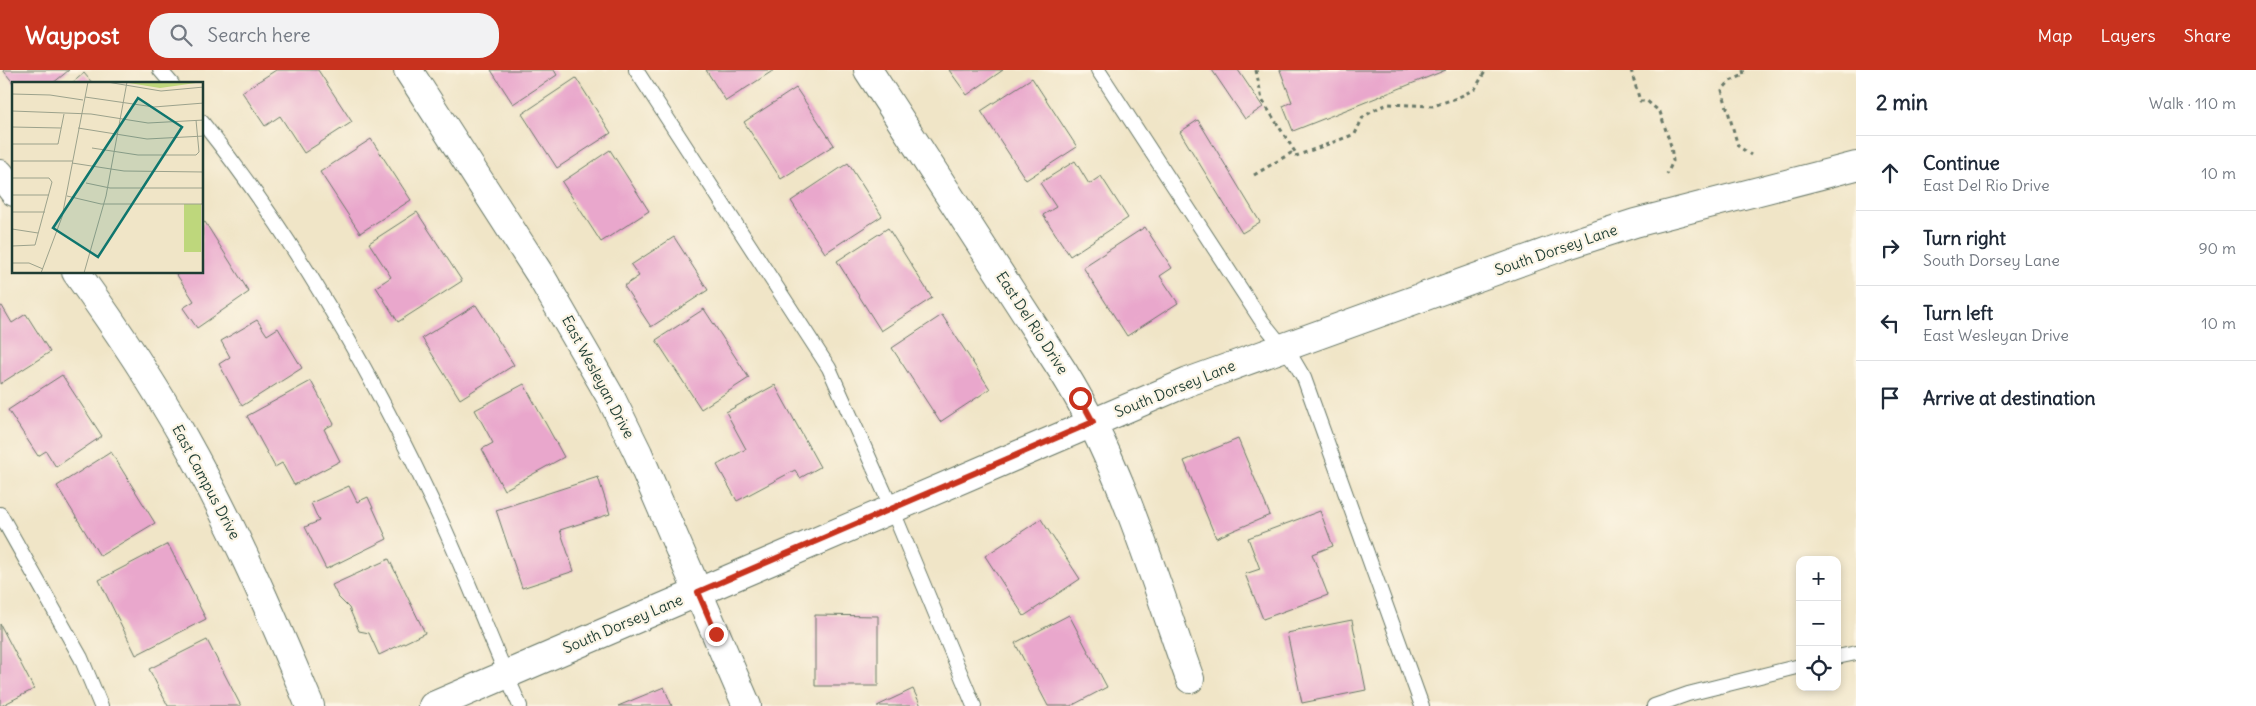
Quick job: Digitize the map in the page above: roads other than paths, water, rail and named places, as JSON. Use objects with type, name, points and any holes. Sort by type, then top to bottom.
[{"type":"street","name":"East Wesleyan Drive","points":[[408,70],[539,274],[580,342],[638,453],[747,706]]},
{"type":"street","name":"East Del Rio Drive","points":[[868,70],[1064,373],[1093,422],[1115,472],[1190,679]]},
{"type":"street","name":"South Dorsey Lane","points":[[433,706],[1188,382],[1561,247],[1635,223],[1856,166]]},
{"type":"street","points":[[0,174],[12,189]]},
{"type":"street","name":"East Campus Drive","points":[[77,274],[124,341],[184,437],[260,587],[310,706]]},
{"type":"lane","points":[[160,70],[170,82]]},
{"type":"lane","points":[[636,70],[829,368],[892,509],[974,706]]},
{"type":"lane","points":[[1098,70],[1261,320],[1294,361],[1304,378],[1422,706]]},
{"type":"lane","points":[[204,125],[246,179],[299,256],[375,387],[431,498],[520,706]]},
{"type":"lane","points":[[0,514],[81,658],[101,706]]},
{"type":"lane","points":[[1841,656],[1856,652]]},
{"type":"lane","points":[[1654,706],[1688,694],[1796,667]]}]
